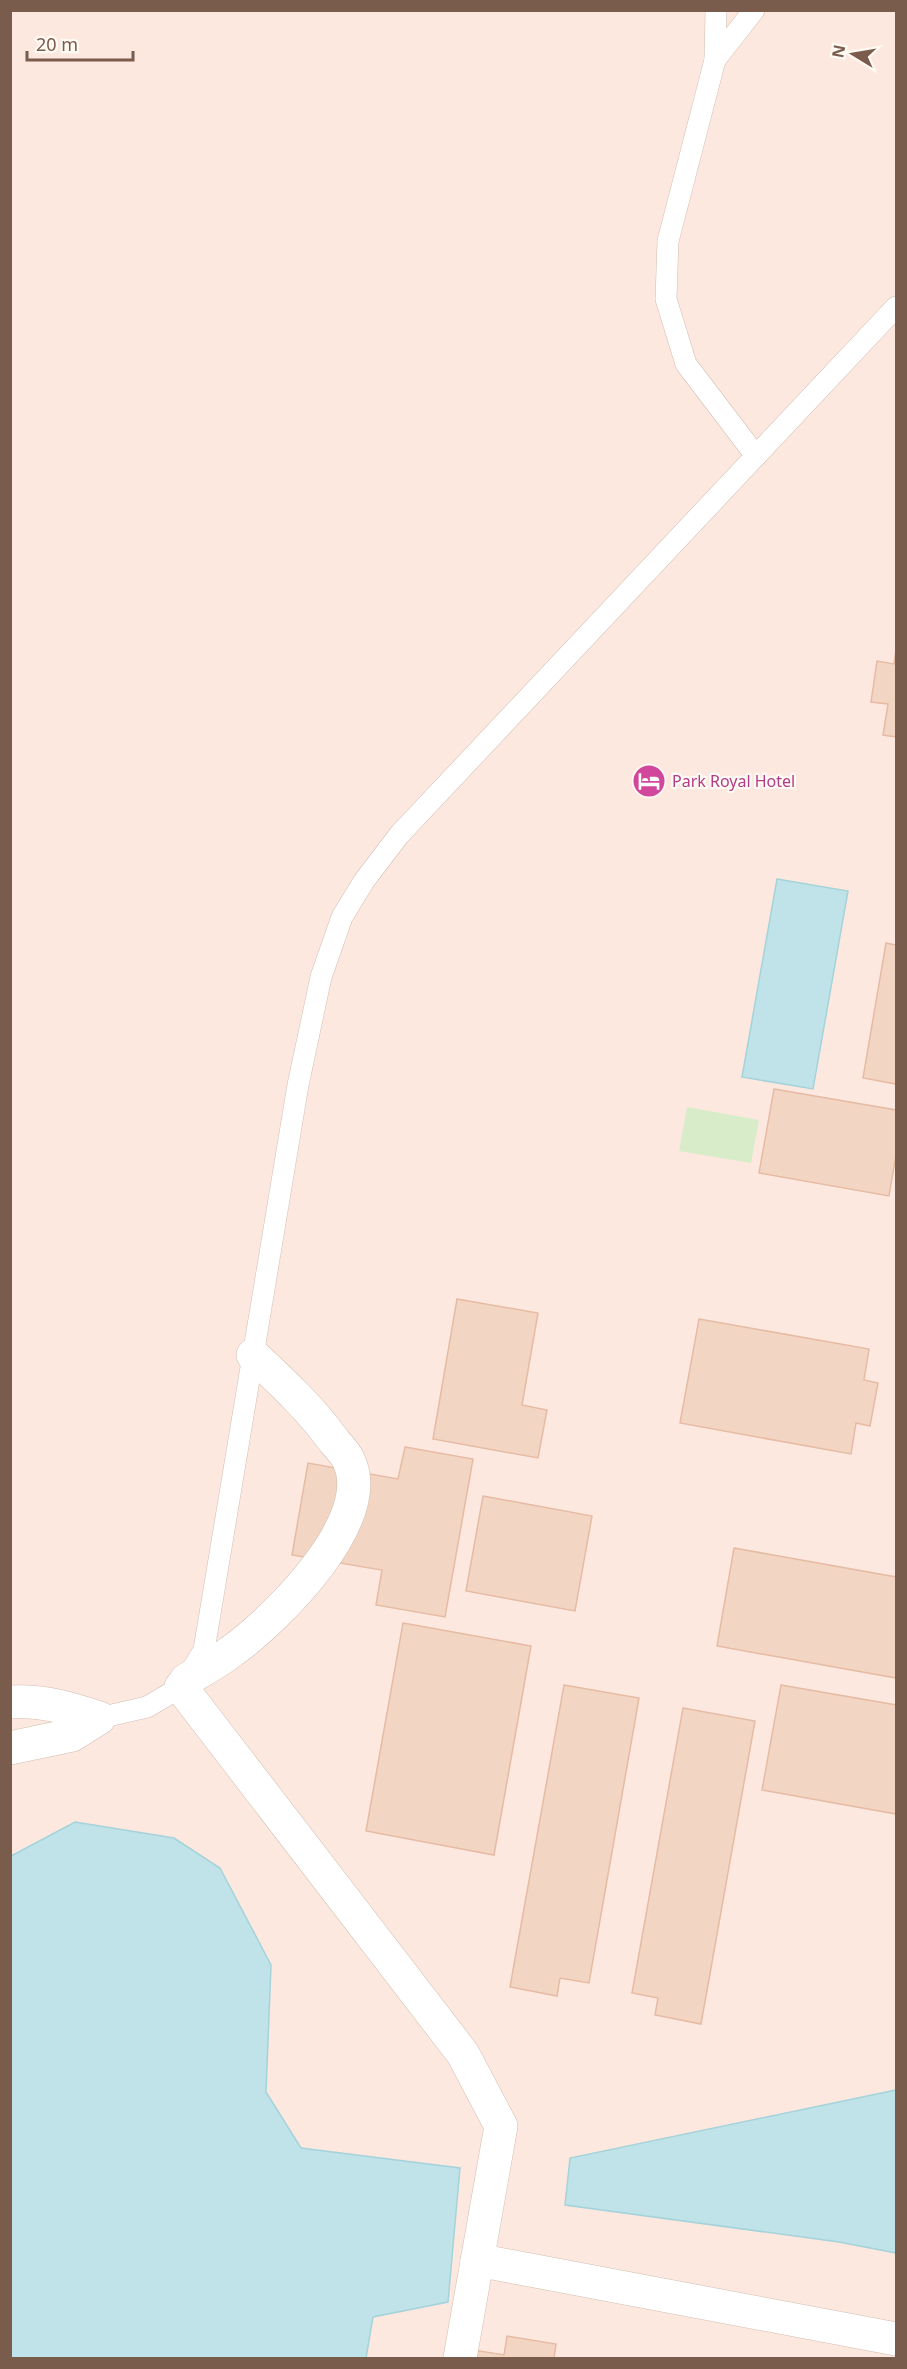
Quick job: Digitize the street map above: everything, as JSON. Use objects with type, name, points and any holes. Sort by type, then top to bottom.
[{"type":"street","points":[[253,1355],[314,1413],[349,1460],[354,1486],[345,1522],[327,1555],[292,1599],[232,1652],[183,1684],[462,2054],[501,2126],[460,2358]]},
{"type":"street","points":[[10,1702],[27,1701],[61,1706],[99,1718]]},
{"type":"street","points":[[10,1748],[72,1735],[99,1718]]},
{"type":"street","points":[[477,2260],[897,2339]]},
{"type":"lane","points":[[716,10],[715,60],[668,241],[666,299],[686,364],[756,456]]},
{"type":"lane","points":[[715,60],[754,10]]},
{"type":"lane","points":[[99,1718],[147,1707],[183,1684],[204,1650],[298,1084],[321,977],[342,916],[364,881],[399,835],[897,307]]},
{"type":"shaded area","points":[[11,11],[896,11],[896,2358],[11,2358]]},
{"type":"green space","points":[[687,1107],[759,1120],[751,1163],[679,1151]]},
{"type":"water","points":[[777,879],[848,891],[813,1089],[742,1077]]},
{"type":"water","points":[[75,1822],[174,1838],[220,1868],[271,1965],[266,2092],[301,2148],[460,2168],[448,2302],[373,2317],[366,2358],[11,2358],[11,1856]]},
{"type":"water","points":[[896,2090],[896,2253],[839,2242],[565,2205],[570,2158]]},
{"type":"building","points":[[896,649],[896,737],[883,735],[888,704],[871,702],[877,661],[894,664]]},
{"type":"building","points":[[886,943],[896,945],[896,1084],[863,1078]]},
{"type":"building","points":[[774,1089],[896,1110],[896,1155],[889,1196],[759,1173]]},
{"type":"building","points":[[457,1299],[538,1313],[522,1405],[547,1410],[538,1458],[433,1439]]},
{"type":"building","points":[[699,1319],[869,1349],[864,1380],[878,1383],[870,1426],[856,1423],[851,1454],[680,1423]]},
{"type":"building","points":[[405,1447],[473,1459],[445,1617],[376,1605],[382,1570],[292,1555],[308,1463],[398,1479]]},
{"type":"building","points":[[483,1496],[592,1516],[575,1611],[466,1591]]},
{"type":"building","points":[[734,1548],[896,1577],[896,1678],[717,1646]]},
{"type":"building","points":[[403,1623],[531,1646],[494,1855],[366,1831]]},
{"type":"building","points":[[564,1685],[639,1698],[589,1983],[560,1978],[557,1996],[510,1987]]},
{"type":"building","points":[[781,1685],[896,1705],[896,1814],[762,1790]]},
{"type":"building","points":[[683,1708],[755,1721],[701,2024],[655,2015],[658,1998],[632,1993]]},
{"type":"building","points":[[507,2336],[556,2344],[554,2358],[473,2358],[474,2350],[504,2355]]},
{"type":"place","name":"Park Royal Hotel","points":[[649,781]]}]
